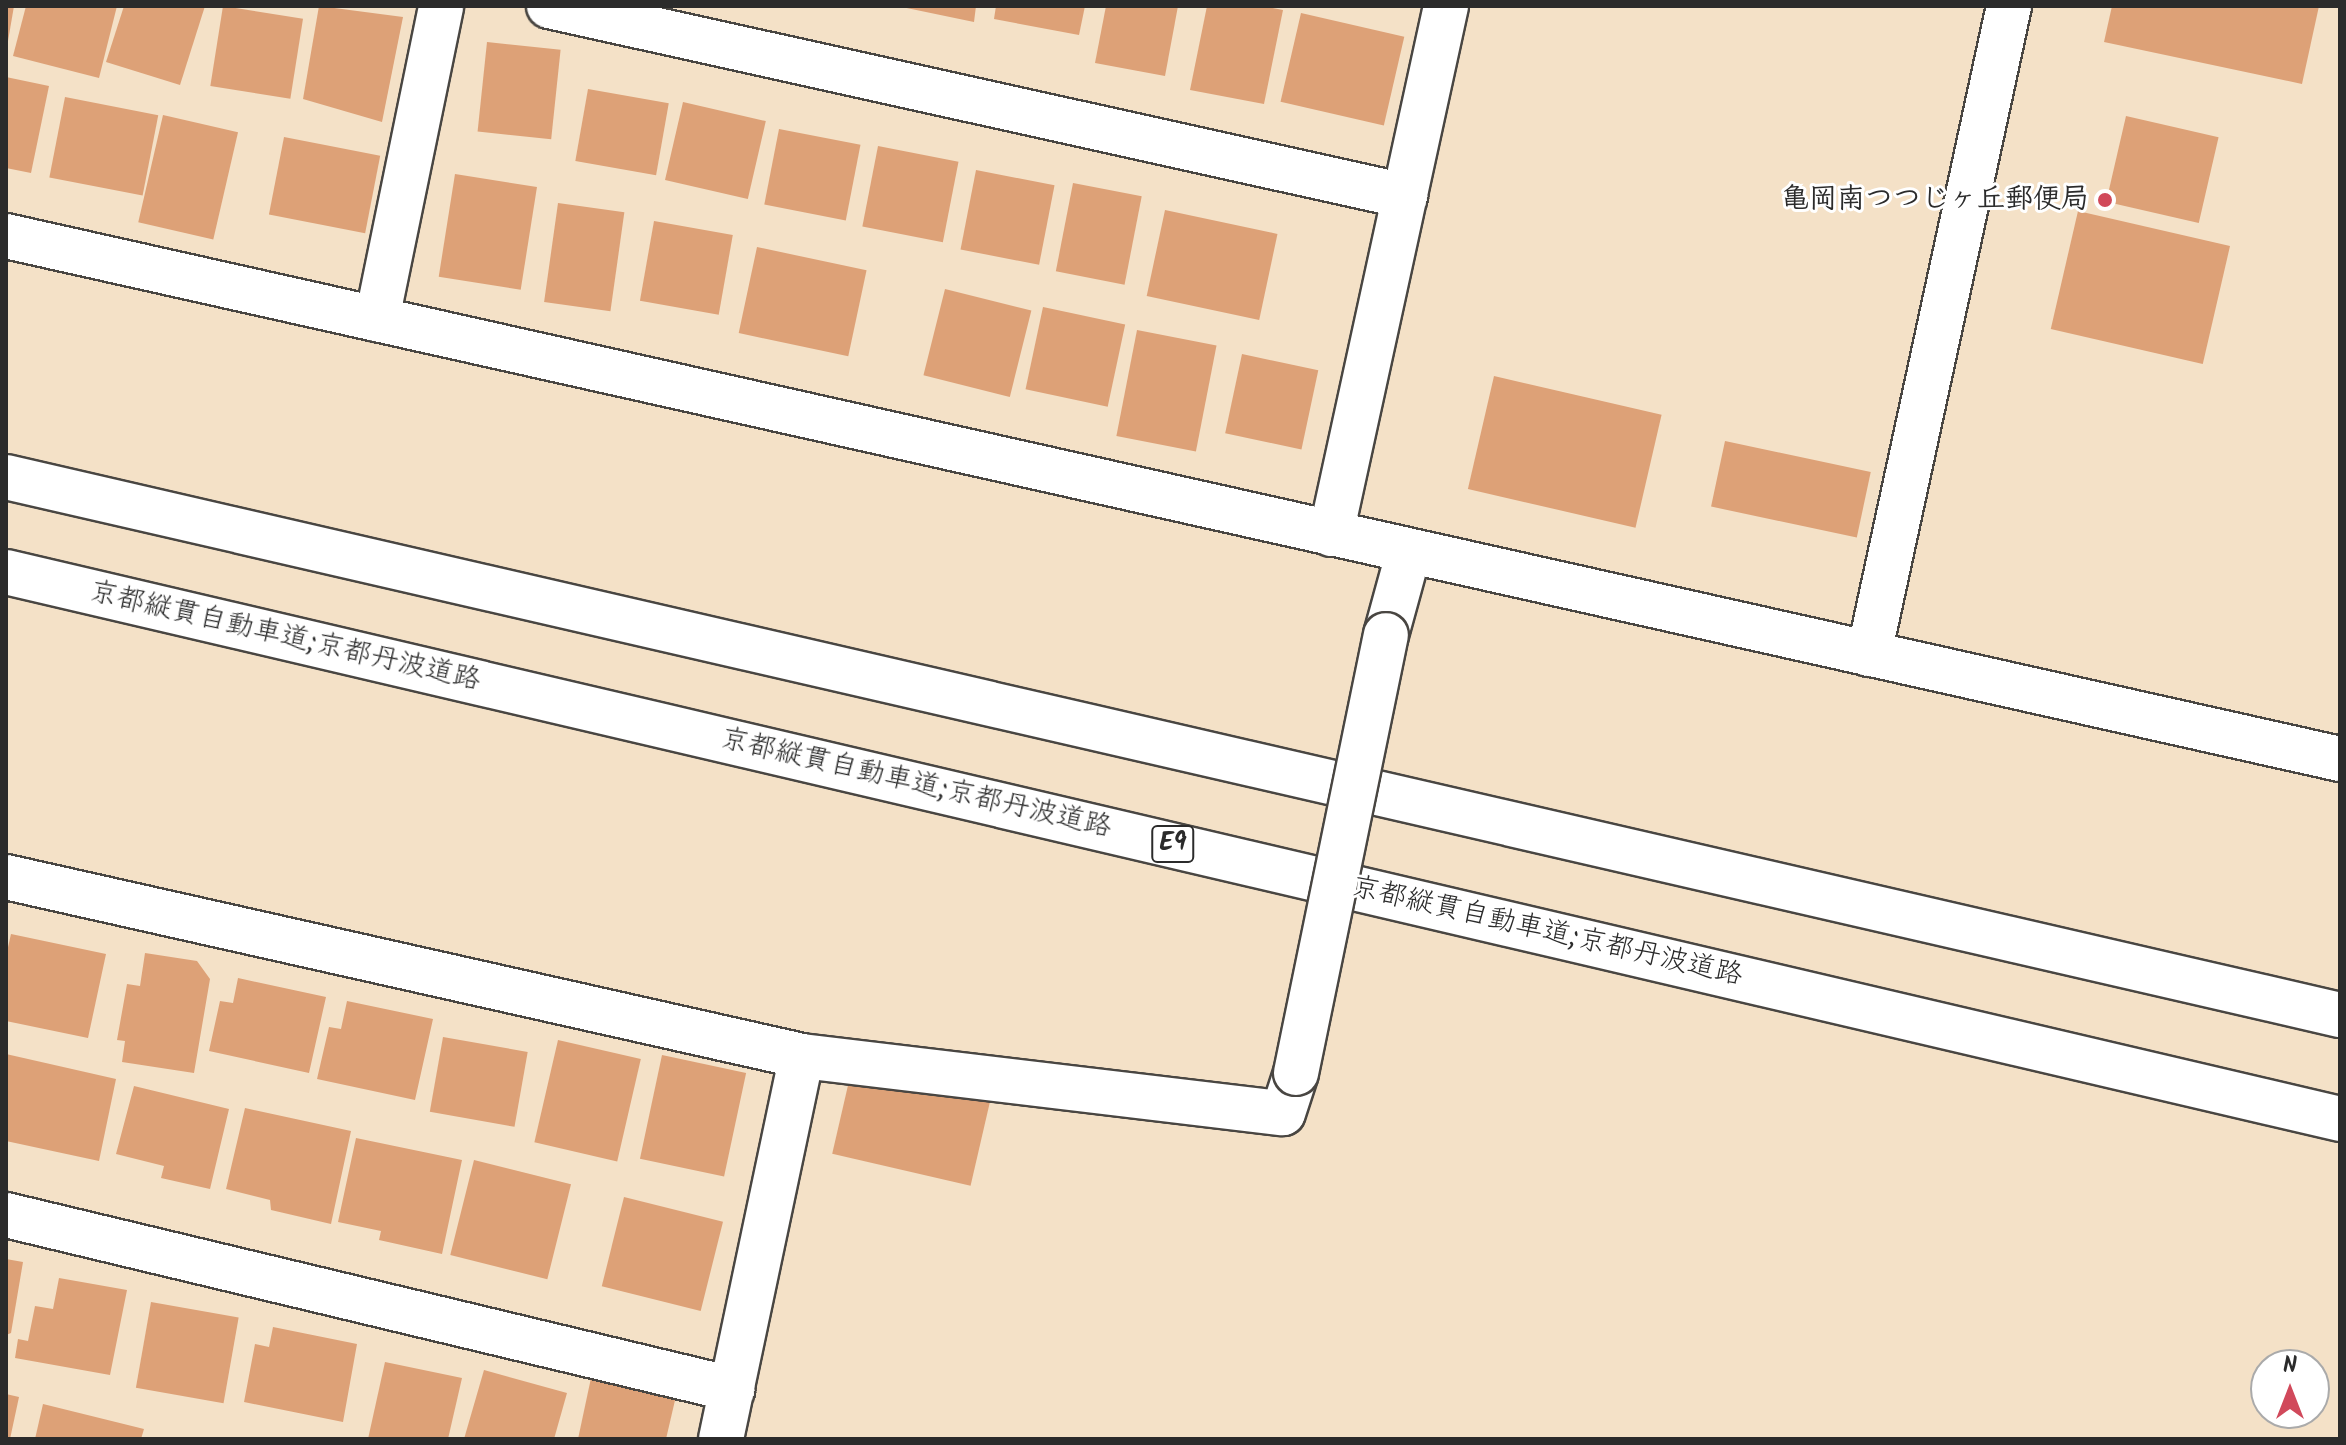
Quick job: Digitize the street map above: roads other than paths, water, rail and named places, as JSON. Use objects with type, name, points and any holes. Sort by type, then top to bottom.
[{"type":"main road","points":[[377,319],[441,6]]},
{"type":"main road","points":[[549,6],[1405,196]]},
{"type":"main road","points":[[1331,534],[1446,6]]},
{"type":"main road","points":[[1869,654],[2009,6]]},
{"type":"main road","points":[[6,236],[2340,759]]},
{"type":"main road","points":[[6,477],[2340,1015]]},
{"type":"main road","points":[[6,877],[802,1056],[1283,1113],[1296,1073],[1386,635],[1409,551]]},
{"type":"main road","name":"京都縦貫自動車道;京都丹波道路","points":[[6,572],[2340,1119]]},
{"type":"main road","points":[[721,1439],[802,1056]]},
{"type":"main road","points":[[6,1215],[732,1389]]},
{"type":"place","name":"亀岡南つつじヶ丘郵便局","points":[[2105,200]]}]
